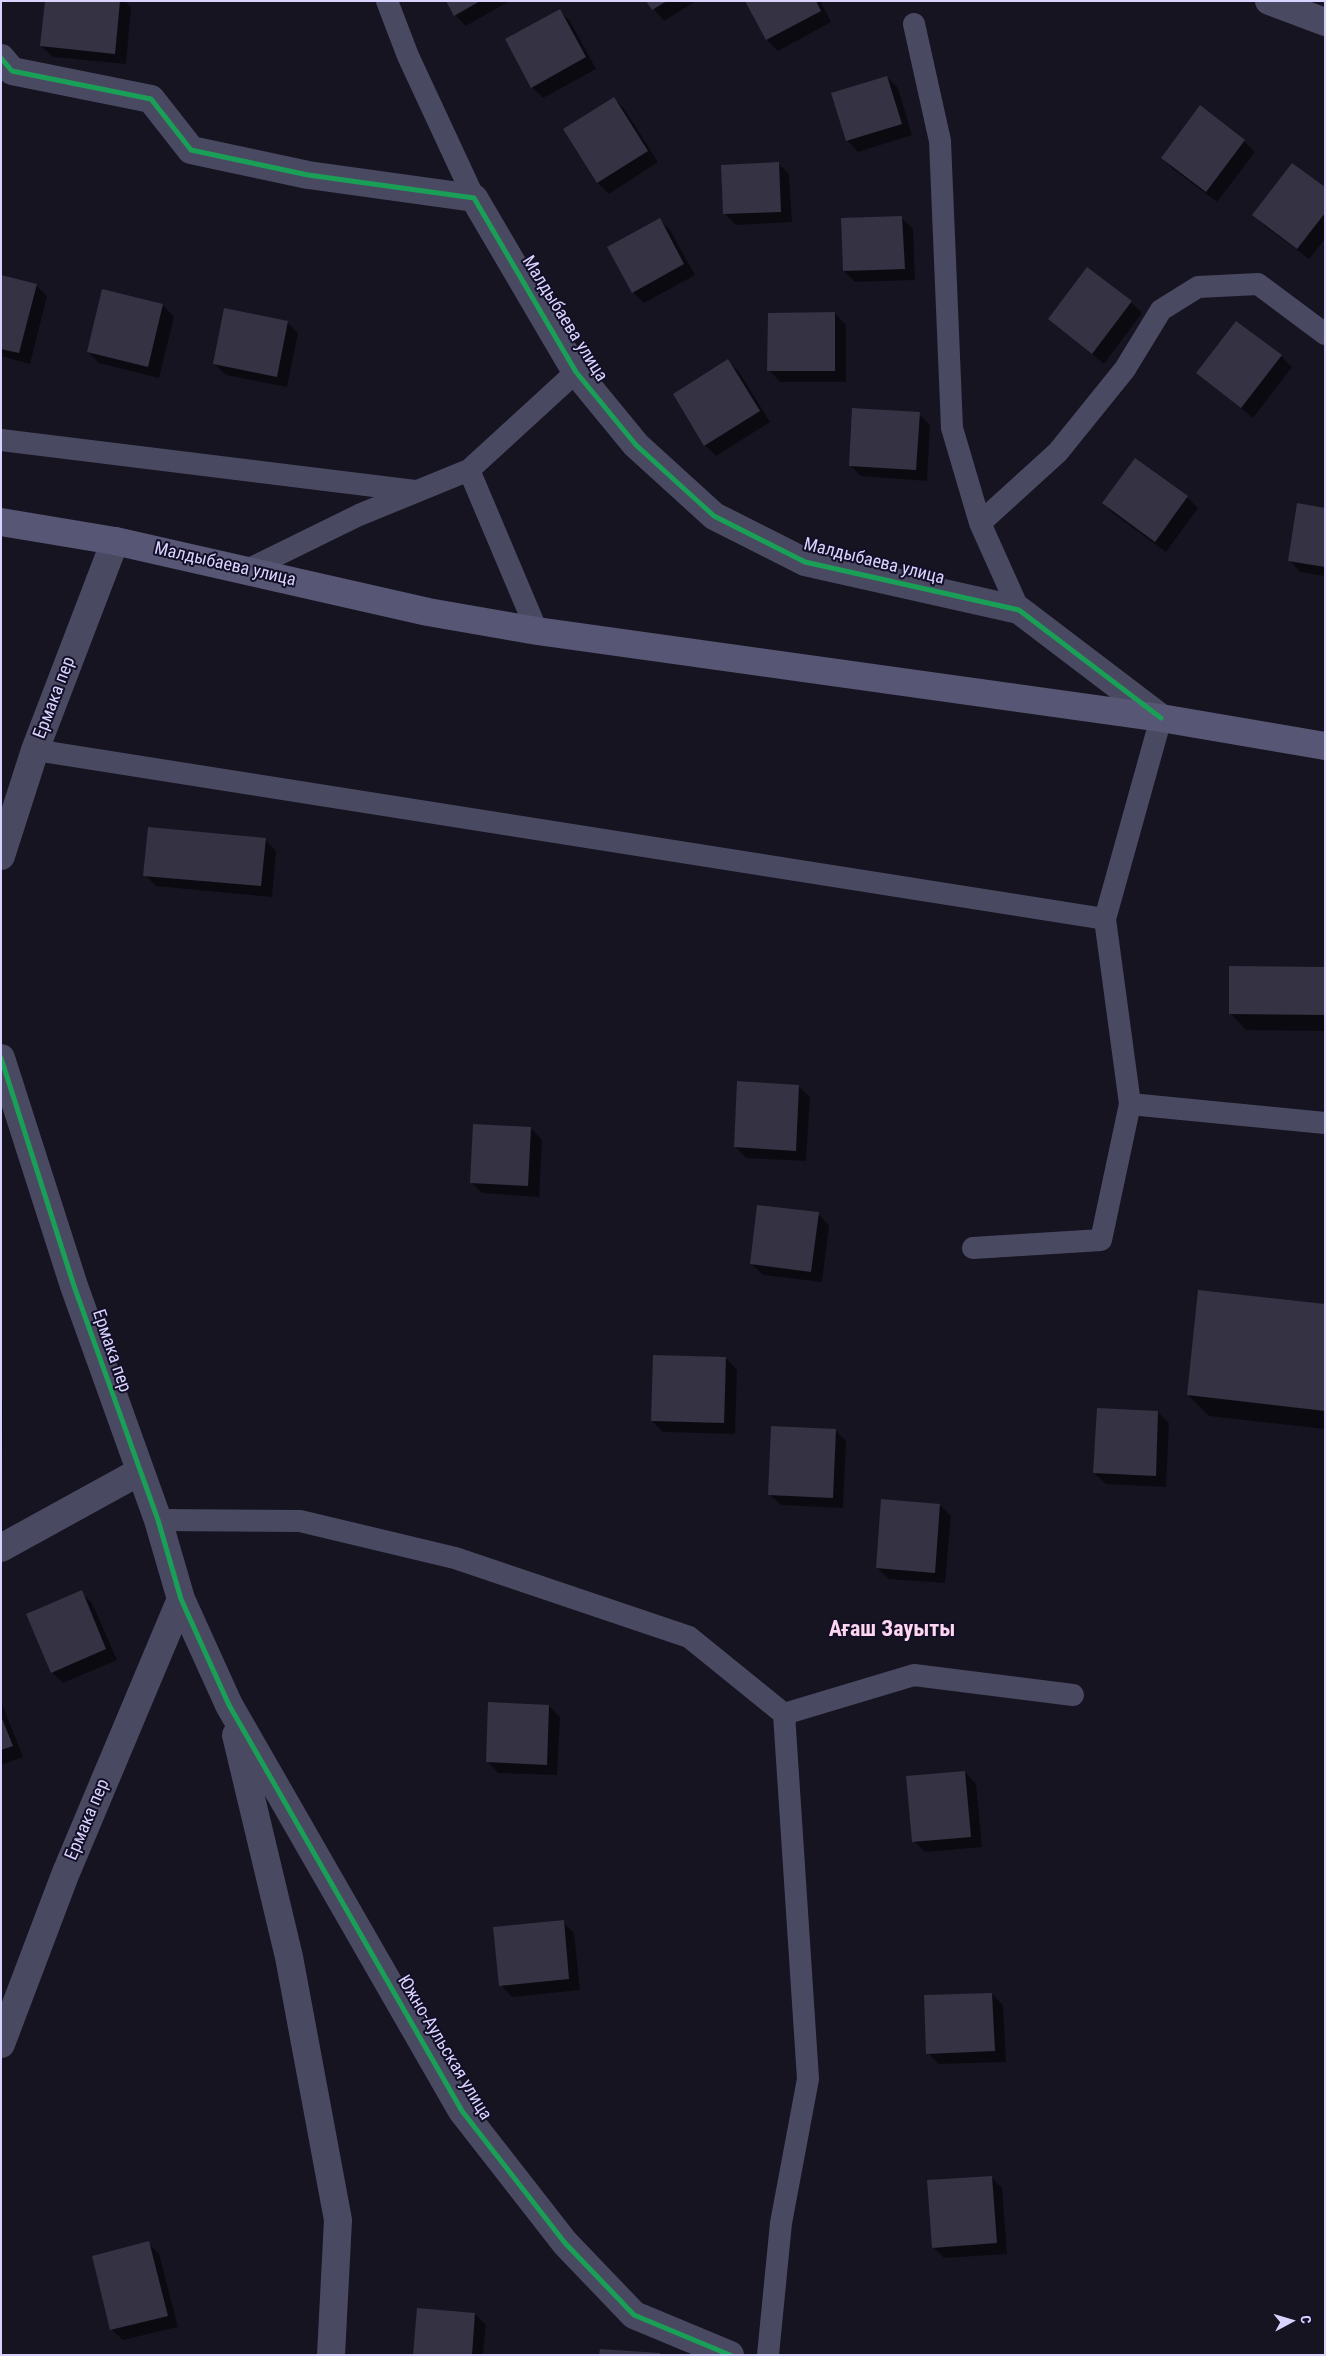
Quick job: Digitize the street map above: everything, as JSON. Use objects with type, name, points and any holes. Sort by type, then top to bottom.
[{"type":"main road","name":"Малдыбаева улица","points":[[1,522],[115,541],[428,612],[537,631],[1161,718],[1325,746]]},
{"type":"street","points":[[1269,1],[1325,22]]},
{"type":"street","points":[[1,58],[12,71],[151,99],[191,150],[308,175],[474,198]]},
{"type":"street","name":"Малдыбаева улица","points":[[474,198],[576,372],[636,445],[714,516],[805,562],[1019,610],[1161,718]]},
{"type":"street","name":"Ермака пер","points":[[1,856],[35,750],[115,541]]},
{"type":"street","name":"Ермака пер","points":[[1,1058],[74,1286],[139,1472],[158,1520],[181,1599],[229,1705]]},
{"type":"street","points":[[1,1548],[139,1472]]},
{"type":"street","name":"Ермака пер","points":[[1,2044],[65,1875],[181,1599]]},
{"type":"street","points":[[229,1705],[289,1957],[338,2220],[331,2355]]},
{"type":"street","name":"Южно-Аульская улица","points":[[229,1705],[462,2111],[564,2244],[634,2315],[730,2355]]},
{"type":"lane","points":[[387,1],[408,56],[474,198]]},
{"type":"lane","name":"Малдыбаева улица","points":[[914,24],[940,141],[952,428],[980,523],[1019,610]]},
{"type":"lane","points":[[980,523],[1058,452],[1125,369],[1162,310],[1198,287],[1258,284],[1325,334]]},
{"type":"lane","points":[[247,570],[359,515],[469,470],[576,372]]},
{"type":"lane","points":[[1,440],[415,491]]},
{"type":"lane","points":[[469,470],[537,631]]},
{"type":"lane","points":[[973,1248],[1101,1240],[1130,1104],[1105,919],[1161,718]]},
{"type":"lane","points":[[35,750],[1105,919]]},
{"type":"lane","points":[[1130,1104],[1325,1123]]},
{"type":"lane","points":[[158,1520],[300,1521],[454,1558],[689,1637],[784,1714],[808,2079],[780,2223],[768,2355]]},
{"type":"lane","points":[[784,1714],[914,1675],[1073,1695]]},
{"type":"building","points":[[45,1],[120,1],[115,54],[40,46]]},
{"type":"building","points":[[446,1],[480,1],[454,16]]},
{"type":"building","points":[[646,1],[667,1],[652,10]]},
{"type":"building","points":[[745,1],[816,1],[821,11],[766,40]]},
{"type":"building","points":[[560,9],[586,57],[531,88],[505,39]]},
{"type":"building","points":[[887,76],[902,124],[846,141],[831,93]]},
{"type":"building","points":[[614,97],[648,151],[597,183],[563,129]]},
{"type":"building","points":[[1200,105],[1245,140],[1206,192],[1161,158]]},
{"type":"building","points":[[779,162],[781,212],[723,214],[721,165]]},
{"type":"building","points":[[1292,163],[1325,187],[1325,213],[1297,249],[1252,215]]},
{"type":"building","points":[[902,216],[905,269],[843,271],[841,218]]},
{"type":"building","points":[[660,218],[684,264],[632,293],[607,247]]},
{"type":"building","points":[[1087,267],[1132,301],[1092,354],[1048,319]]},
{"type":"building","points":[[1,275],[37,284],[19,353],[1,349]]},
{"type":"building","points":[[102,289],[163,304],[148,367],[87,352]]},
{"type":"building","points":[[224,308],[288,321],[277,377],[213,364]]},
{"type":"building","points":[[835,312],[835,371],[767,371],[768,313]]},
{"type":"building","points":[[1236,321],[1282,355],[1241,408],[1196,373]]},
{"type":"building","points":[[728,359],[760,411],[704,446],[673,394]]},
{"type":"building","points":[[852,408],[920,412],[916,470],[849,466]]},
{"type":"building","points":[[1135,458],[1188,496],[1155,542],[1102,503]]},
{"type":"building","points":[[1297,503],[1325,508],[1325,567],[1288,561]]},
{"type":"building","points":[[148,827],[266,838],[261,886],[143,876]]},
{"type":"building","points":[[1229,966],[1325,967],[1325,1015],[1229,1014]]},
{"type":"building","points":[[737,1081],[799,1085],[796,1151],[734,1147]]},
{"type":"building","points":[[473,1124],[531,1127],[528,1186],[470,1183]]},
{"type":"building","points":[[757,1205],[819,1212],[811,1272],[750,1264]]},
{"type":"building","points":[[1198,1290],[1325,1304],[1325,1411],[1187,1395]]},
{"type":"building","points":[[653,1355],[726,1357],[724,1423],[651,1421]]},
{"type":"building","points":[[1097,1408],[1158,1411],[1156,1476],[1093,1473]]},
{"type":"building","points":[[771,1426],[836,1429],[833,1498],[768,1495]]},
{"type":"building","points":[[881,1499],[940,1504],[935,1573],[876,1568]]},
{"type":"building","points":[[82,1590],[106,1649],[51,1673],[26,1614]]},
{"type":"building","points":[[488,1702],[549,1705],[547,1765],[486,1762]]},
{"type":"building","points":[[1,1716],[13,1746],[1,1750]]},
{"type":"building","points":[[965,1771],[971,1837],[912,1842],[906,1776]]},
{"type":"building","points":[[564,1920],[569,1979],[499,1986],[493,1927]]},
{"type":"building","points":[[992,1993],[995,2051],[926,2054],[924,1995]]},
{"type":"building","points":[[992,2176],[997,2243],[932,2248],[927,2180]]},
{"type":"building","points":[[149,2241],[168,2316],[110,2330],[92,2256]]},
{"type":"building","points":[[417,2308],[475,2313],[472,2355],[413,2355]]},
{"type":"building","points":[[600,2349],[660,2353],[660,2355],[599,2355]]},
{"type":"cycle path","points":[[1,58],[12,71],[151,99],[191,150],[308,175],[474,198],[576,372],[636,445],[714,516],[805,562],[1019,610],[1161,718]]},
{"type":"cycle path","points":[[1,1058],[74,1286],[158,1520],[181,1599],[229,1705],[462,2111],[565,2243],[634,2315],[730,2355]]},
{"type":"district","name":"Ағаш Зауыты","points":[[892,1630]]}]
